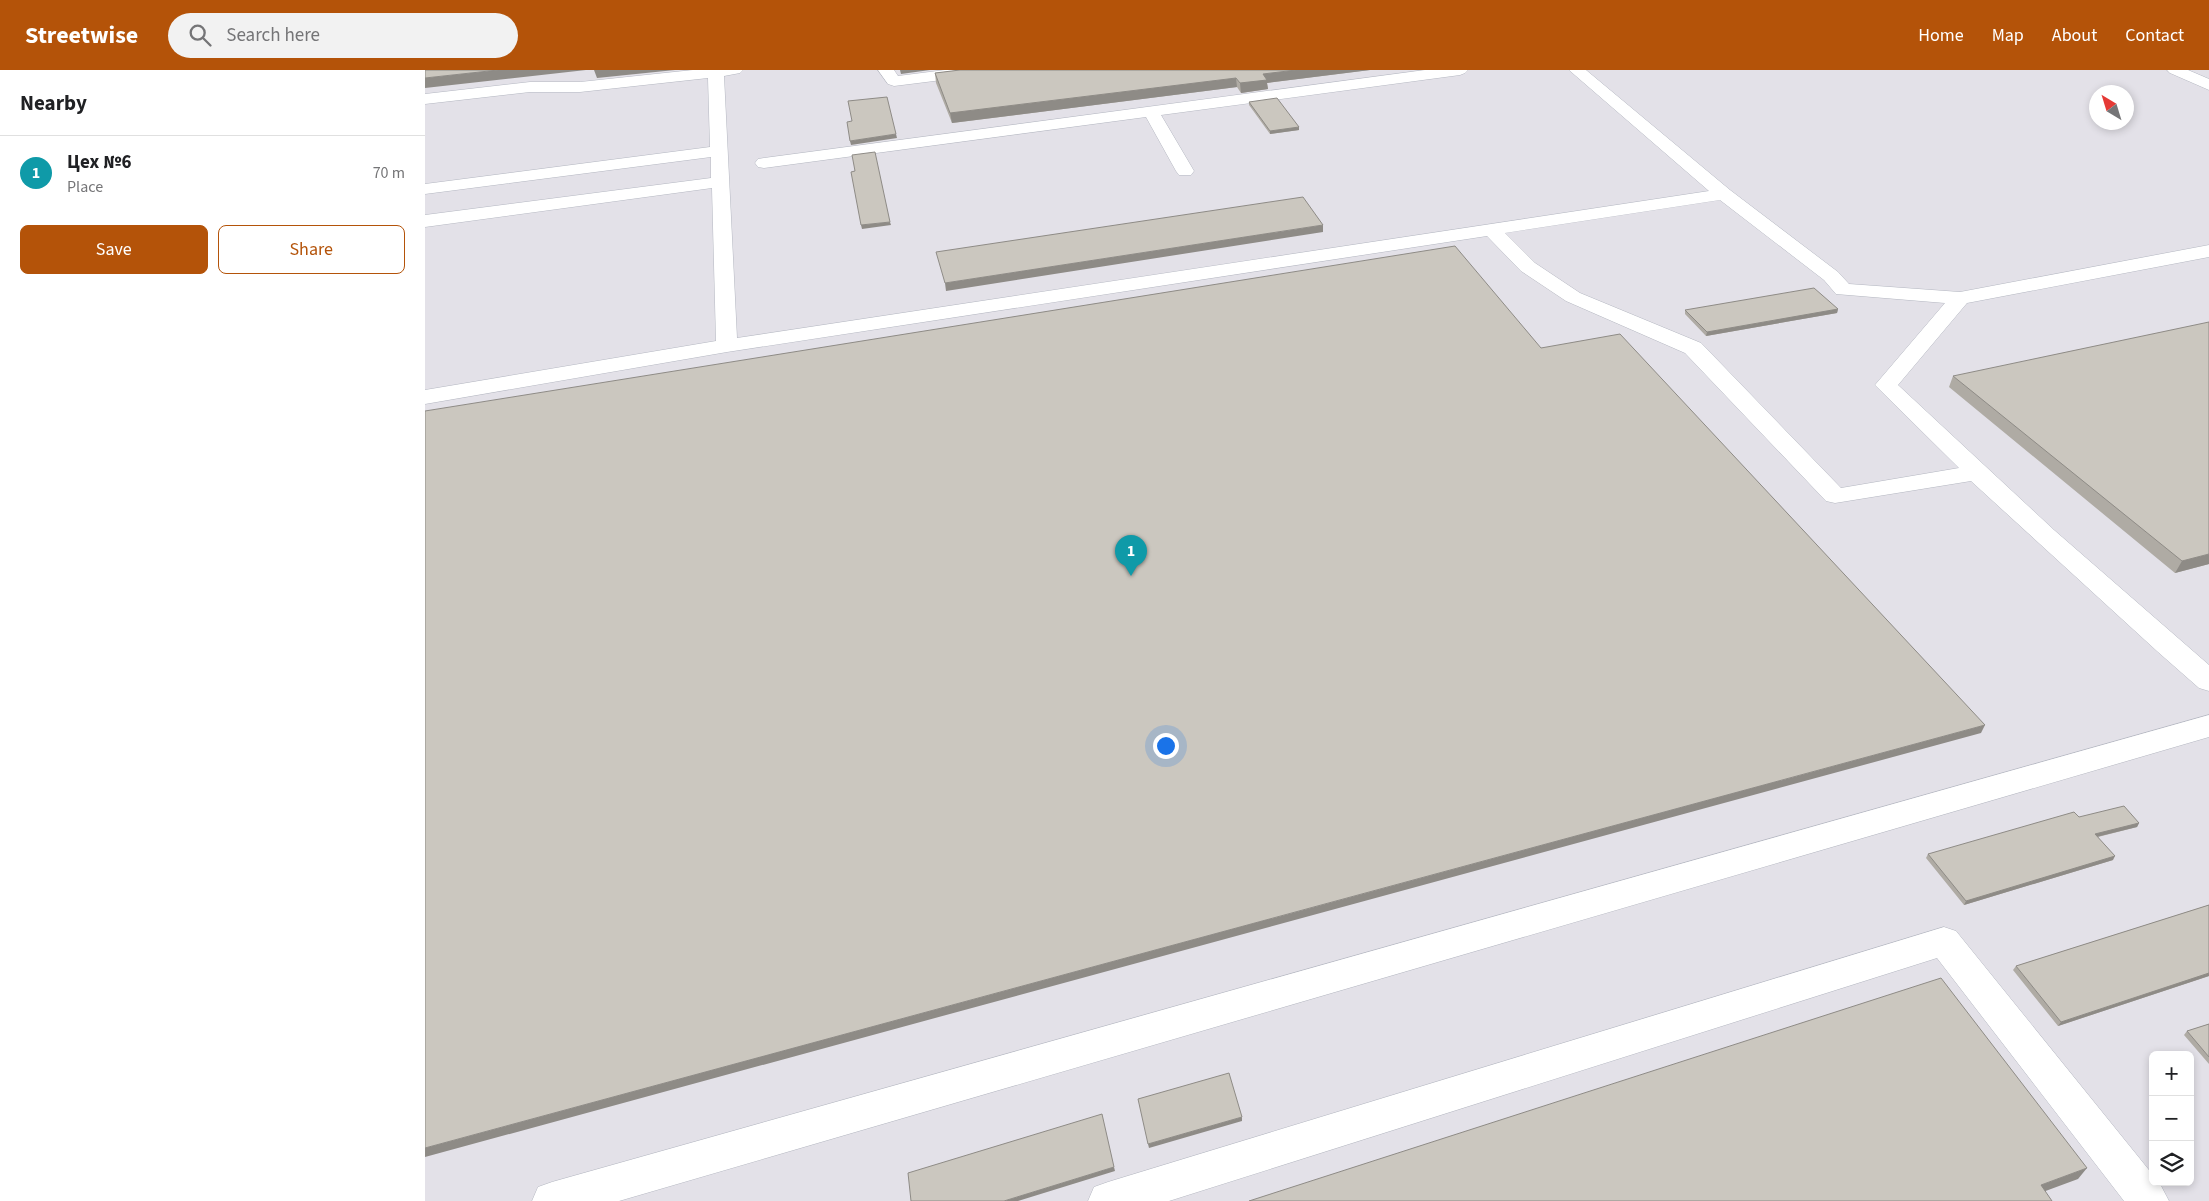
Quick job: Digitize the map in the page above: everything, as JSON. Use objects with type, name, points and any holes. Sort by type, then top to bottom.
[{"type":"lane","points":[[425,99],[530,87],[580,87],[735,70]]},
{"type":"lane","points":[[886,70],[894,81],[982,70]]},
{"type":"lane","points":[[764,163],[1460,70]]},
{"type":"lane","points":[[1577,70],[1724,194],[1831,276],[1843,290],[1960,298],[2209,251]]},
{"type":"lane","points":[[2175,70],[2209,85]]},
{"type":"lane","points":[[716,72],[727,346]]},
{"type":"lane","points":[[1151,111],[1185,171]]},
{"type":"lane","points":[[425,189],[719,151]]},
{"type":"lane","points":[[425,221],[720,182]]},
{"type":"lane","points":[[425,397],[727,346],[1724,194]]},
{"type":"lane","points":[[1491,229],[1528,267],[1573,297],[1693,348],[1835,496],[1975,472]]},
{"type":"lane","points":[[1960,298],[1886,385],[1975,472],[2091,579],[2209,681]]},
{"type":"lane","points":[[552,1201],[2209,726]]},
{"type":"lane","points":[[1109,1201],[1944,941],[2149,1201]]},
{"type":"shaded area","points":[[425,70],[2209,70],[2209,1201],[425,1201]]},
{"type":"building","points":[[425,70],[498,70],[425,78]]},
{"type":"building","points":[[960,70],[1296,70],[1263,74],[1267,80],[1240,83],[1236,78],[950,113],[935,73]]},
{"type":"building","points":[[887,97],[896,134],[850,141],[847,122],[852,121],[848,101]]},
{"type":"building","points":[[1277,98],[1299,127],[1270,131],[1249,102]]},
{"type":"building","points":[[875,152],[890,222],[861,225],[851,172],[855,171],[852,155]]},
{"type":"building","points":[[1303,197],[1323,225],[945,283],[936,252]]},
{"type":"building","points":[[1455,246],[1541,348],[1620,334],[1985,725],[425,1148],[425,411]]},
{"type":"building","points":[[1814,288],[1838,309],[1707,332],[1685,310]]},
{"type":"building","points":[[2209,322],[2209,554],[2182,561],[1953,376]]},
{"type":"building","points":[[2124,806],[2139,823],[2095,834],[2115,856],[1966,901],[1928,854],[2074,812],[2079,817]]},
{"type":"building","points":[[2209,905],[2209,973],[2061,1022],[2016,966]]},
{"type":"building","points":[[1941,978],[2087,1168],[2041,1185],[2052,1201],[1249,1201]]},
{"type":"building","points":[[2209,1024],[2209,1057],[2187,1031]]},
{"type":"building","points":[[1229,1073],[1242,1117],[1148,1144],[1138,1099]]},
{"type":"building","points":[[1102,1114],[1114,1167],[1004,1201],[911,1201],[908,1173]]},
{"type":"place","name":"Цех №6","points":[[1131,576]]}]
